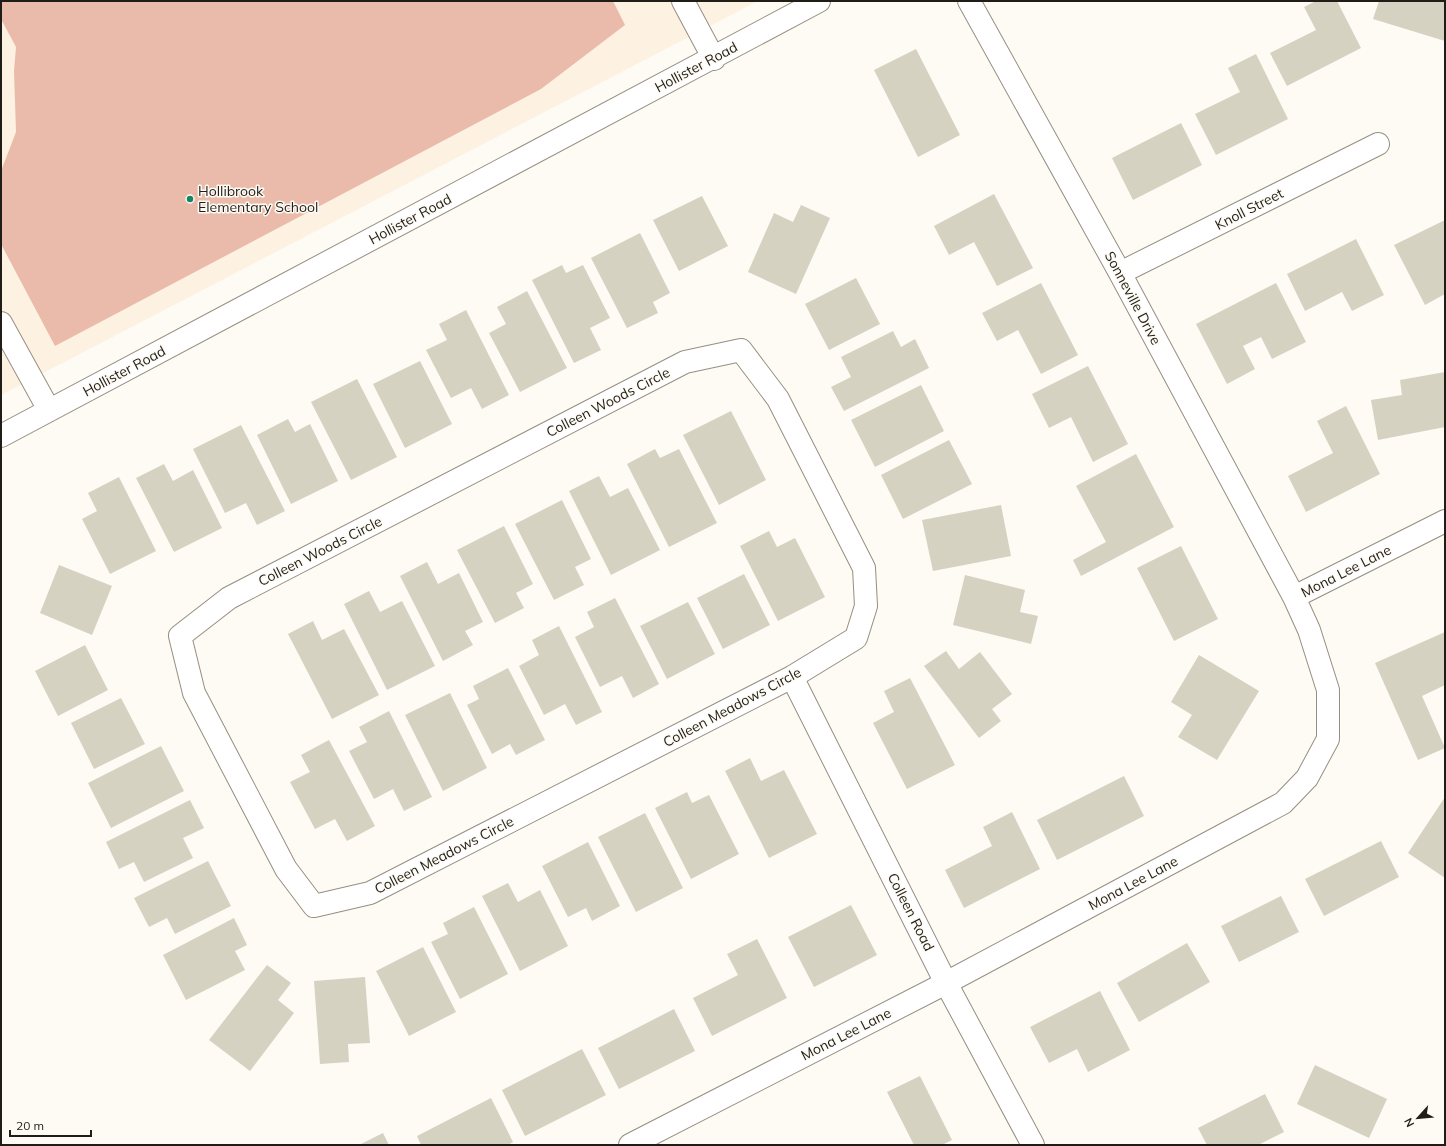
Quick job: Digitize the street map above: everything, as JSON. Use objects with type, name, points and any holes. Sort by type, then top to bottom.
[{"type":"street","points":[[683,1],[714,58]]},
{"type":"street","name":"Hollister Road","points":[[1,436],[819,1]]},
{"type":"street","name":"Sonneville Drive","points":[[969,1],[1120,273],[1294,597]]},
{"type":"street","name":"Knoll Street","points":[[1120,273],[1378,144]]},
{"type":"street","points":[[1,323],[50,410]]},
{"type":"street","name":"Colleen Meadows Circle","points":[[314,906],[370,893],[792,677],[856,638],[866,606],[864,568],[778,399],[741,350]]},
{"type":"street","name":"Colleen Woods Circle","points":[[314,906],[286,869],[194,693],[180,636],[229,598],[685,362],[741,350]]},
{"type":"street","name":"Mona Lee Lane","points":[[630,1145],[946,983],[1282,803],[1307,778],[1328,739],[1328,690],[1309,630],[1294,597],[1445,521]]},
{"type":"street","name":"Colleen Road","points":[[792,677],[946,983],[1033,1145]]},
{"type":"shaded area","name":"Hollibrook Elementary School","points":[[1,1],[755,1],[756,2],[1,395]]},
{"type":"shaded area","name":"Hollibrook Elementary School","points":[[1,1],[613,1],[625,25],[541,89],[55,346],[1,244],[1,171],[16,132],[14,71],[16,47],[1,19]]},
{"type":"building","points":[[1316,1],[1337,1],[1361,48],[1287,86],[1270,53],[1316,30],[1304,7]]},
{"type":"building","points":[[1379,1],[1445,1],[1445,41],[1373,19]]},
{"type":"building","points":[[916,49],[960,135],[918,157],[874,70]]},
{"type":"building","points":[[1256,54],[1288,119],[1216,155],[1195,114],[1240,92],[1228,68]]},
{"type":"building","points":[[1181,123],[1202,165],[1133,200],[1112,158]]},
{"type":"building","points":[[994,194],[1033,268],[997,286],[974,242],[949,255],[934,226]]},
{"type":"building","points":[[702,196],[728,246],[679,271],[653,220]]},
{"type":"building","points":[[801,205],[830,218],[796,294],[748,272],[774,213],[793,222]]},
{"type":"building","points":[[1445,220],[1445,294],[1425,305],[1394,245]]},
{"type":"building","points":[[640,233],[670,293],[653,302],[658,313],[627,328],[591,258]]},
{"type":"building","points":[[1356,239],[1384,295],[1352,311],[1342,292],[1305,311],[1287,274]]},
{"type":"building","points":[[562,265],[566,273],[583,265],[610,318],[590,328],[601,350],[574,363],[532,280]]},
{"type":"building","points":[[856,278],[880,324],[829,350],[805,304]]},
{"type":"building","points":[[1041,283],[1078,355],[1041,374],[1018,330],[997,341],[982,313]]},
{"type":"building","points":[[1276,283],[1306,342],[1272,359],[1261,337],[1243,346],[1255,369],[1227,384],[1196,324]]},
{"type":"building","points":[[527,291],[567,368],[520,392],[489,333],[506,324],[497,307]]},
{"type":"building","points":[[466,310],[509,395],[482,409],[471,388],[451,398],[426,350],[447,340],[439,324]]},
{"type":"building","points":[[893,331],[901,347],[915,339],[929,368],[844,411],[831,387],[851,377],[841,357]]},
{"type":"building","points":[[420,361],[452,424],[405,448],[373,384]]},
{"type":"building","points":[[1088,366],[1128,444],[1093,462],[1071,417],[1049,428],[1032,394]]},
{"type":"building","points":[[1445,372],[1445,427],[1378,440],[1371,400],[1402,395],[1400,380]]},
{"type":"building","points":[[357,379],[397,457],[351,480],[311,402]]},
{"type":"building","points":[[921,385],[944,431],[875,467],[851,420]]},
{"type":"building","points":[[1346,406],[1380,474],[1306,512],[1288,476],[1333,453],[1317,421]]},
{"type":"building","points":[[731,411],[766,480],[719,505],[683,435]]},
{"type":"building","points":[[288,419],[295,432],[310,424],[338,481],[291,504],[257,435]]},
{"type":"building","points":[[241,425],[285,511],[257,525],[246,503],[225,513],[193,449]]},
{"type":"building","points":[[949,440],[972,484],[903,519],[881,475]]},
{"type":"building","points":[[655,449],[660,458],[679,449],[717,523],[669,547],[627,464]]},
{"type":"building","points":[[1136,454],[1174,527],[1081,576],[1073,560],[1106,542],[1076,486]]},
{"type":"building","points":[[164,464],[173,481],[193,470],[222,528],[174,552],[136,478]]},
{"type":"building","points":[[599,476],[610,497],[628,488],[660,550],[611,575],[569,491]]},
{"type":"building","points":[[119,477],[156,551],[110,574],[82,519],[97,511],[88,493]]},
{"type":"building","points":[[562,500],[591,559],[575,567],[584,585],[554,600],[515,524]]},
{"type":"building","points":[[1001,505],[1011,556],[933,571],[922,520]]},
{"type":"building","points":[[504,526],[533,584],[516,593],[524,608],[495,623],[457,550]]},
{"type":"building","points":[[769,531],[777,547],[795,538],[825,597],[778,621],[740,546]]},
{"type":"building","points":[[1181,546],[1218,619],[1174,641],[1137,568]]},
{"type":"building","points":[[427,562],[438,584],[459,573],[483,622],[465,631],[473,645],[443,661],[400,576]]},
{"type":"building","points":[[59,565],[112,586],[92,635],[40,613]]},
{"type":"building","points":[[744,574],[770,625],[723,649],[697,598]]},
{"type":"building","points":[[965,575],[1025,590],[1020,612],[1038,616],[1031,644],[953,625]]},
{"type":"building","points":[[369,591],[380,612],[402,601],[435,666],[387,690],[344,604]]},
{"type":"building","points":[[615,598],[659,684],[633,698],[622,676],[600,687],[575,637],[594,627],[587,612]]},
{"type":"building","points":[[688,602],[715,654],[667,679],[640,626]]},
{"type":"building","points":[[313,621],[322,640],[344,629],[379,695],[332,719],[288,634]]},
{"type":"building","points":[[559,626],[602,712],[576,725],[565,704],[544,715],[519,666],[539,655],[532,640]]},
{"type":"building","points":[[1445,632],[1445,685],[1422,696],[1445,748],[1418,760],[1375,663]]},
{"type":"building","points":[[85,645],[108,690],[58,716],[35,671]]},
{"type":"building","points":[[946,651],[959,669],[980,652],[1012,694],[992,709],[1001,721],[979,738],[924,666]]},
{"type":"building","points":[[1199,655],[1259,691],[1217,760],[1178,737],[1192,715],[1171,702]]},
{"type":"building","points":[[508,668],[545,740],[516,755],[510,744],[492,754],[467,705],[479,699],[473,686]]},
{"type":"building","points":[[910,678],[955,765],[907,789],[873,723],[894,712],[884,691]]},
{"type":"building","points":[[450,693],[487,768],[443,791],[405,715]]},
{"type":"building","points":[[121,698],[145,744],[94,769],[71,723]]},
{"type":"building","points":[[389,711],[432,797],[404,811],[393,789],[374,799],[349,751],[367,742],[359,727]]},
{"type":"building","points":[[329,740],[375,826],[347,841],[335,819],[315,829],[290,782],[310,772],[301,755]]},
{"type":"building","points":[[161,746],[184,791],[111,828],[88,783]]},
{"type":"building","points":[[750,758],[761,781],[784,770],[817,834],[769,858],[725,771]]},
{"type":"building","points":[[1124,776],[1144,816],[1057,860],[1037,820]]},
{"type":"building","points":[[687,792],[692,803],[709,795],[739,854],[691,879],[655,808]]},
{"type":"building","points":[[1445,797],[1445,878],[1408,853]]},
{"type":"building","points":[[190,800],[204,828],[183,838],[193,858],[144,882],[134,862],[119,869],[106,842]]},
{"type":"building","points":[[1012,812],[1040,869],[964,908],[945,870],[992,846],[983,827]]},
{"type":"building","points":[[645,813],[683,888],[636,912],[598,837]]},
{"type":"building","points":[[1381,841],[1399,877],[1324,916],[1305,879]]},
{"type":"building","points":[[588,842],[620,906],[592,921],[586,908],[568,917],[542,866]]},
{"type":"building","points":[[208,861],[231,906],[175,934],[167,918],[149,927],[134,898]]},
{"type":"building","points":[[508,883],[518,902],[540,890],[568,946],[520,971],[482,896]]},
{"type":"building","points":[[1281,896],[1299,932],[1239,962],[1221,926]]},
{"type":"building","points":[[851,905],[877,955],[814,987],[788,937]]},
{"type":"building","points":[[474,907],[508,974],[460,999],[431,942],[448,934],[443,923]]},
{"type":"building","points":[[234,918],[247,945],[235,951],[245,970],[186,1000],[163,955]]},
{"type":"building","points":[[757,939],[787,998],[712,1036],[693,998],[738,975],[727,954]]},
{"type":"building","points":[[1187,943],[1210,982],[1139,1022],[1117,983]]},
{"type":"building","points":[[423,947],[456,1012],[409,1036],[376,971]]},
{"type":"building","points":[[267,965],[291,983],[278,1000],[294,1013],[250,1071],[209,1040]]},
{"type":"building","points":[[365,977],[370,1043],[348,1044],[349,1062],[320,1064],[314,981]]},
{"type":"building","points":[[1100,991],[1130,1050],[1088,1072],[1077,1049],[1049,1063],[1030,1027]]},
{"type":"building","points":[[674,1009],[695,1051],[619,1089],[598,1048]]},
{"type":"building","points":[[582,1049],[606,1095],[525,1136],[502,1090]]},
{"type":"building","points":[[1315,1065],[1387,1099],[1369,1138],[1297,1104]]},
{"type":"building","points":[[920,1076],[952,1140],[942,1145],[914,1145],[887,1092]]},
{"type":"building","points":[[1265,1094],[1284,1132],[1258,1145],[1207,1145],[1198,1128]]},
{"type":"building","points":[[491,1098],[513,1142],[508,1145],[421,1145],[417,1136]]},
{"type":"building","points":[[383,1133],[389,1145],[359,1145]]},
{"type":"place","name":"Hollibrook Elementary School","points":[[190,199]]}]
